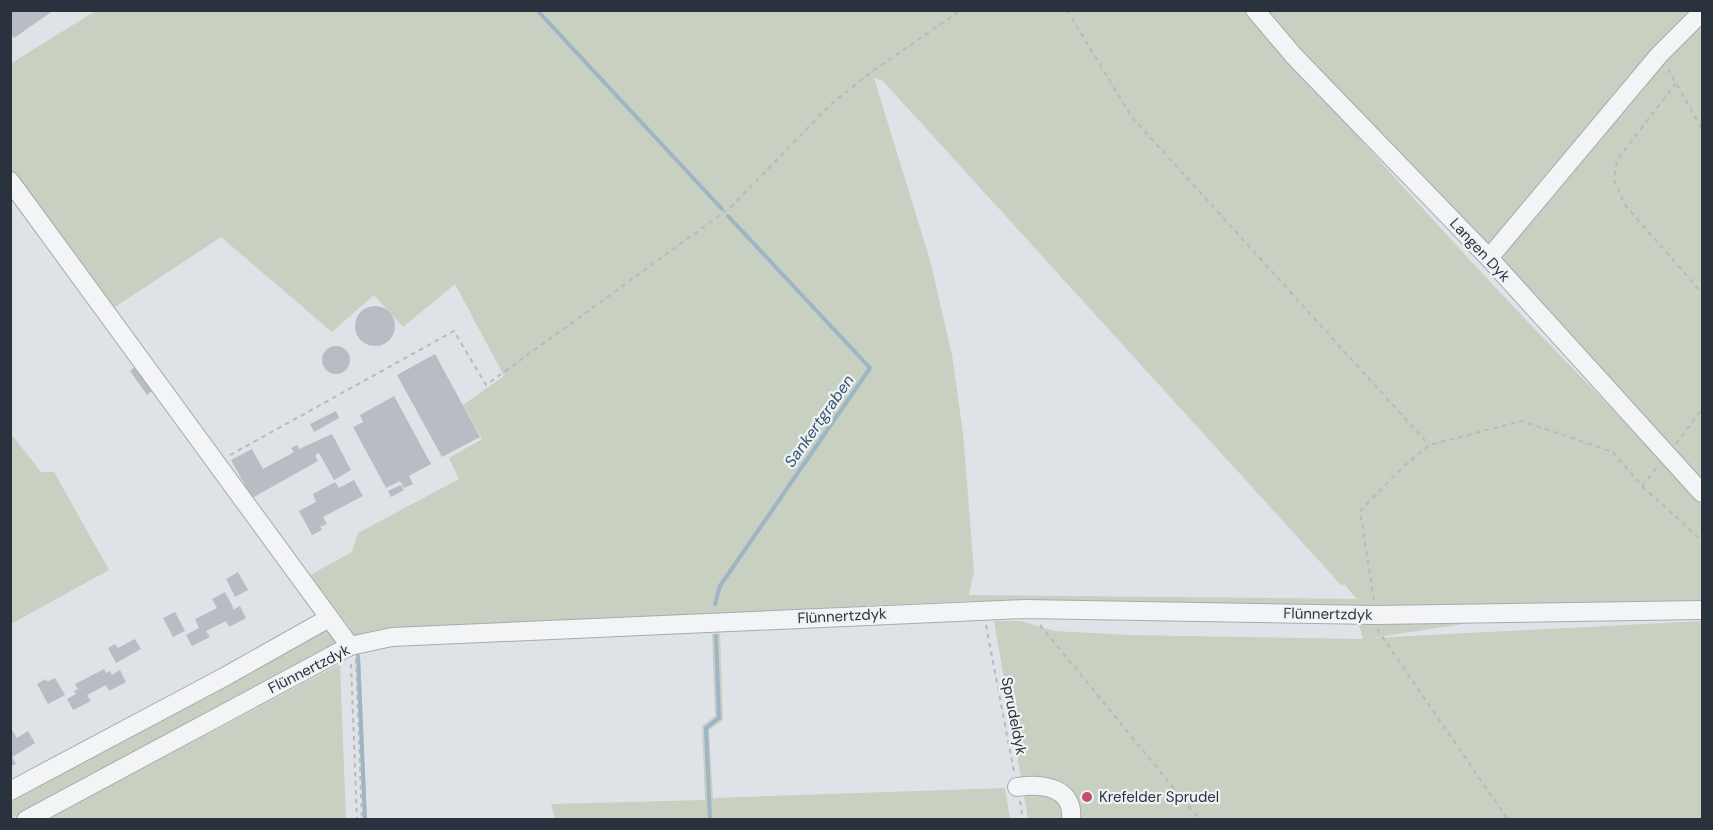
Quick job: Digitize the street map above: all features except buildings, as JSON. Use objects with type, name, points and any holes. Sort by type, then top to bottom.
[{"type":"street","name":"Langen Dyk","points":[[1255,10],[1294,56],[1489,258],[1702,493]]},
{"type":"street","points":[[1489,258],[1659,55],[1702,12]]},
{"type":"street","points":[[10,182],[350,646]]},
{"type":"street","name":"Flünnertzdyk","points":[[26,819],[350,646],[392,637],[1026,609],[1377,623],[1702,610]]},
{"type":"street","points":[[10,791],[226,676],[329,618]]},
{"type":"street","points":[[1017,787],[1048,786],[1066,796],[1072,808],[1071,819]]},
{"type":"path","points":[[217,463],[454,331],[486,385],[730,208],[830,106],[870,73],[961,10]]},
{"type":"path","points":[[1067,10],[1131,116],[1429,445]]},
{"type":"path","points":[[1659,55],[1702,129]]},
{"type":"path","points":[[1676,83],[1617,160],[1614,180],[1625,205],[1702,293]]},
{"type":"path","points":[[1508,819],[1377,623],[1360,512],[1403,467],[1429,445],[1522,421],[1613,452],[1642,486],[1702,541]]},
{"type":"path","points":[[1026,609],[1200,819]]},
{"type":"path","name":"Sprudeldyk","points":[[985,617],[1023,819]]},
{"type":"path","points":[[350,646],[357,819]]},
{"type":"path","points":[[350,646],[356,655],[362,819]]},
{"type":"green space","points":[[97,10],[1247,11],[1456,245],[1702,505],[1702,602],[1573,607],[1372,638],[1702,621],[1702,819],[1028,819],[994,621],[1021,621],[1054,631],[1128,635],[1363,639],[1354,607],[968,601],[398,629],[351,636],[350,628],[310,575],[352,552],[358,533],[459,479],[449,458],[482,439],[463,405],[504,376],[455,284],[403,327],[374,295],[332,332],[221,237],[109,311],[11,173],[10,64]],"holes":[[[874,78],[883,81],[1342,586],[1344,584],[1357,599],[969,595],[974,571],[963,433],[952,355],[930,260]]]},
{"type":"green space","points":[[1264,11],[1702,11],[1702,490]]},
{"type":"green space","points":[[11,435],[41,472],[54,472],[109,570],[11,624]]},
{"type":"green space","points":[[330,623],[338,642],[11,819],[11,796]]},
{"type":"green space","points":[[720,633],[723,720],[709,730],[713,798],[1005,788],[1010,819],[555,819],[551,804],[705,800],[702,726],[715,716],[712,634]]},
{"type":"green space","points":[[360,655],[367,820],[363,819],[357,656]]},
{"type":"green space","points":[[340,664],[346,819],[47,819]]},
{"type":"waterway","name":"Sankertgraben","points":[[537,10],[722,209]]},
{"type":"waterway","name":"Sankertgraben","points":[[715,604],[720,586],[870,368],[728,216]]},
{"type":"waterway","name":"Sankertgraben","points":[[710,820],[706,728],[719,718],[716,636]]},
{"type":"waterway","points":[[358,656],[365,820]]},
{"type":"place","name":"Krefelder Sprudel","points":[[1087,797]]}]
